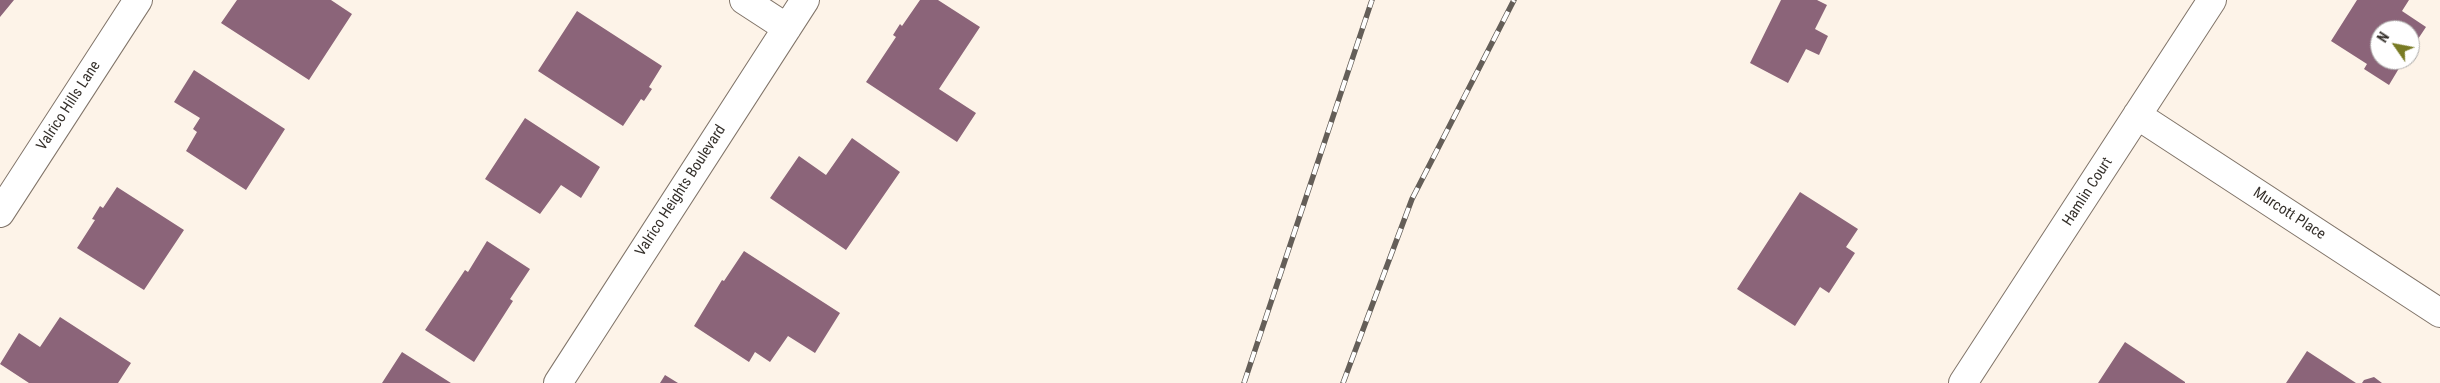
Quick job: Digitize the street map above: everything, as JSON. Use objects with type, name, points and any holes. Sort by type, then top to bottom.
[{"type":"street","name":"Valrico Hills Lane","points":[[0,212],[138,0]]},
{"type":"street","points":[[744,0],[787,28]]},
{"type":"street","name":"Valrico Heights Boulevard","points":[[558,383],[805,0]]},
{"type":"street","name":"Hamlin Court","points":[[1963,383],[2212,0]]},
{"type":"street","name":"Murcott Place","points":[[2138,116],[2440,313]]},
{"type":"building","points":[[0,0],[14,0],[0,17]]},
{"type":"building","points":[[237,0],[331,0],[352,14],[309,80],[221,23]]},
{"type":"building","points":[[920,0],[938,0],[980,27],[939,89],[976,113],[957,142],[866,82],[896,37],[893,35],[900,24],[902,26]]},
{"type":"building","points":[[1781,0],[1817,0],[1827,5],[1815,29],[1828,36],[1819,55],[1806,49],[1788,83],[1750,63]]},
{"type":"building","points":[[2357,0],[2409,0],[2402,11],[2416,20],[2370,20],[2370,70],[2398,70],[2389,85],[2364,69],[2367,64],[2331,41]]},
{"type":"building","points":[[577,11],[662,66],[649,87],[652,89],[644,101],[641,99],[623,126],[538,71]]},
{"type":"building","points":[[2420,23],[2426,27],[2420,36]]},
{"type":"building","points":[[194,70],[285,129],[246,190],[186,151],[197,132],[193,129],[200,118],[174,102]]},
{"type":"building","points":[[525,118],[600,167],[581,198],[561,185],[540,214],[485,179]]},
{"type":"building","points":[[852,138],[900,172],[846,250],[770,198],[799,156],[826,175]]},
{"type":"building","points":[[117,187],[184,230],[144,290],[77,248],[95,220],[92,219],[100,206],[103,208]]},
{"type":"building","points":[[1800,192],[1858,229],[1846,247],[1855,253],[1829,293],[1820,287],[1795,326],[1737,289]]},
{"type":"building","points":[[487,241],[530,269],[510,299],[513,301],[474,362],[425,330],[465,270],[468,272]]},
{"type":"building","points":[[744,251],[840,313],[815,353],[788,336],[770,362],[755,352],[749,362],[694,326],[722,280],[724,281]]},
{"type":"building","points":[[60,317],[131,363],[118,383],[29,383],[0,364],[19,333],[40,347]]},
{"type":"building","points":[[2125,342],[2185,382],[2185,383],[2098,383]]},
{"type":"building","points":[[2307,351],[2356,383],[2286,383]]},
{"type":"building","points":[[402,352],[451,383],[382,383]]},
{"type":"building","points":[[665,375],[678,383],[660,383]]},
{"type":"building","points":[[2374,377],[2382,383],[2362,383],[2364,380]]},
{"type":"railway","points":[[1244,383],[1372,0]]},
{"type":"railway","points":[[1343,383],[1412,199],[1514,0]]}]
